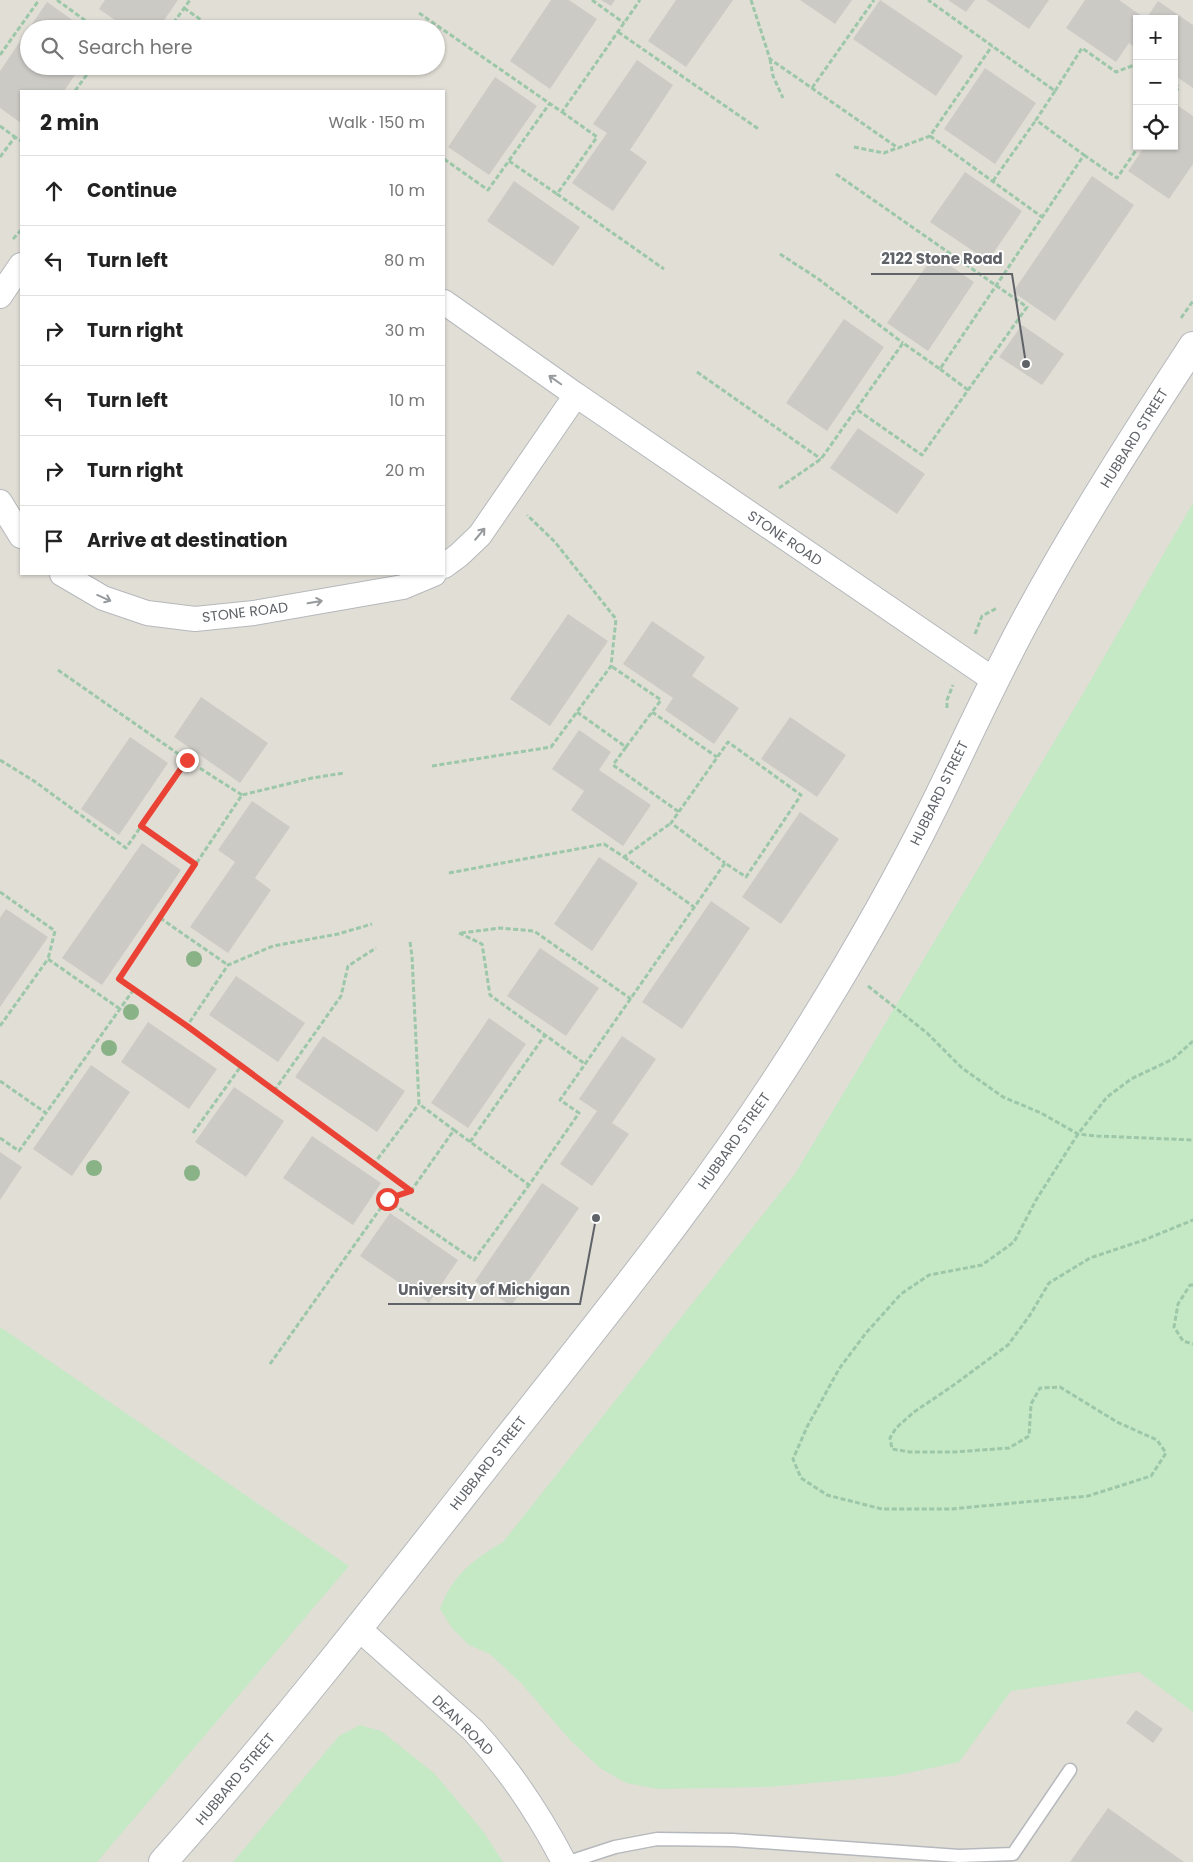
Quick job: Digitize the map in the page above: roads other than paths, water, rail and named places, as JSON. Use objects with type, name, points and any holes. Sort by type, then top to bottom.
[{"type":"street","points":[[0,296],[20,266]]},
{"type":"street","name":"STONE ROAD","points":[[445,303],[994,680]]},
{"type":"street","name":"HUBBARD STREET","points":[[163,1862],[229,1788],[359,1629],[674,1225],[773,1084],[846,969],[896,880],[994,680],[1030,612],[1142,425],[1193,346]]},
{"type":"street","points":[[445,565],[480,535],[576,394]]},
{"type":"street","points":[[0,502],[20,534]]},
{"type":"street","name":"STONE ROAD","points":[[64,575],[103,598],[147,613],[195,618],[254,613],[403,587],[432,575]]},
{"type":"street","name":"DEAN ROAD","points":[[359,1629],[473,1730],[490,1748],[528,1799],[564,1862]]},
{"type":"lane","points":[[570,1862],[615,1847],[657,1839],[733,1840],[986,1859],[1014,1854],[1070,1770]]},
{"type":"place","name":"2122 Stone Road","points":[[1026,364]]},
{"type":"place","name":"University of Michigan","points":[[596,1218]]}]
